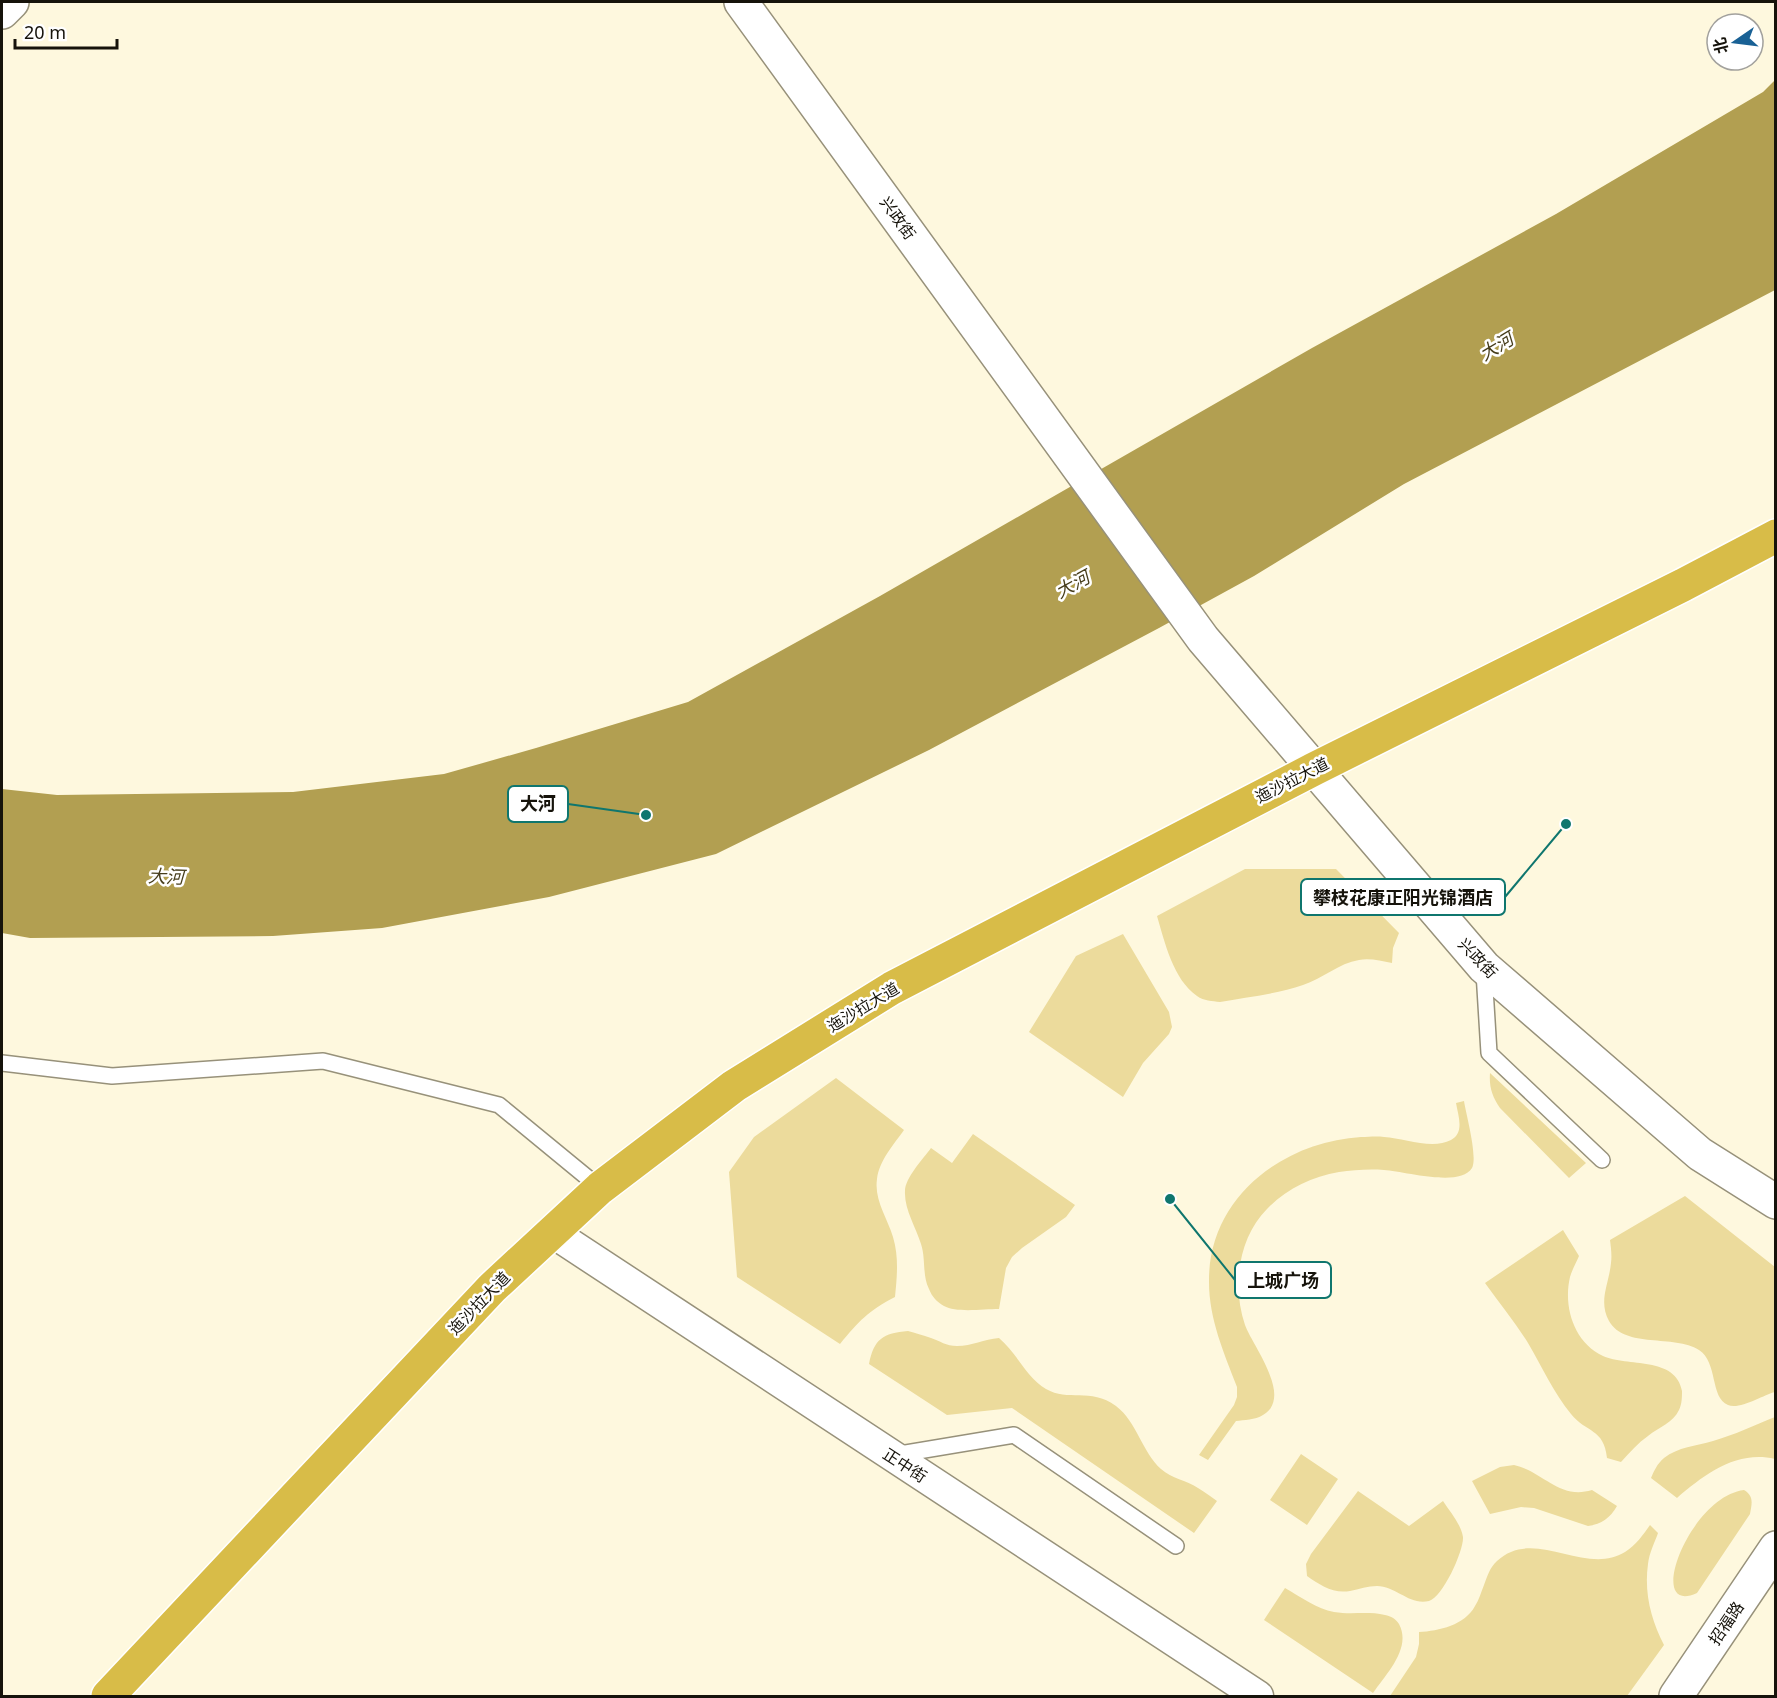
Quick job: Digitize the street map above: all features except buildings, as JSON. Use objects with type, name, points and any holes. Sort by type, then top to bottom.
[{"type":"highway","name":"迤沙拉大道","points":[[108,1696],[492,1288],[600,1188],[734,1086],[892,988],[1314,769],[1683,585],[1776,536]]},
{"type":"street","points":[[2,12],[12,2]]},
{"type":"street","name":"兴政街","points":[[741,2],[1203,639],[1484,967],[1700,1154],[1776,1202]]},
{"type":"street","name":"正中街","points":[[552,1232],[1258,1696]]},
{"type":"street","name":"招福路","points":[[1676,1696],[1776,1548]]},
{"type":"lane","points":[[1484,967],[1489,1053],[1602,1160]]},
{"type":"lane","points":[[2,1063],[112,1076],[323,1062],[499,1105],[600,1188]]},
{"type":"lane","points":[[891,1455],[1014,1434],[1176,1546]]},
{"type":"shaded area","points":[[1245,869],[1336,869],[1399,933],[1393,948],[1392,963],[1359,960],[1303,985],[1262,995],[1220,1002],[1205,1000],[1197,996],[1189,989],[1176,970],[1157,916]]},
{"type":"shaded area","points":[[1123,934],[1169,1012],[1172,1027],[1169,1034],[1143,1063],[1123,1097],[1029,1032],[1076,956]]},
{"type":"shaded area","points":[[1490,1073],[1586,1163],[1569,1178],[1500,1108],[1492,1091]]},
{"type":"shaded area","points":[[836,1078],[904,1130],[888,1153],[878,1172],[877,1179],[877,1194],[895,1244],[897,1267],[895,1297],[864,1317],[840,1344],[737,1277],[729,1172],[754,1137]]},
{"type":"shaded area","points":[[1464,1101],[1474,1155],[1472,1168],[1466,1174],[1444,1178],[1373,1170],[1329,1174],[1291,1190],[1274,1202],[1257,1221],[1244,1248],[1240,1264],[1239,1295],[1245,1325],[1268,1371],[1273,1384],[1274,1396],[1271,1407],[1263,1415],[1236,1421],[1208,1460],[1199,1455],[1234,1405],[1237,1397],[1237,1387],[1214,1323],[1209,1282],[1212,1252],[1221,1225],[1236,1201],[1255,1180],[1278,1163],[1304,1150],[1332,1141],[1375,1137],[1435,1144],[1451,1140],[1458,1133],[1459,1128],[1456,1103]]},
{"type":"shaded area","points":[[973,1134],[1075,1205],[1066,1217],[1012,1257],[1006,1268],[999,1309],[955,1309],[944,1306],[935,1299],[927,1284],[919,1238],[905,1198],[908,1180],[931,1148],[952,1163]]},
{"type":"shaded area","points":[[1685,1196],[1775,1267],[1775,1392],[1739,1406],[1728,1405],[1722,1401],[1709,1363],[1699,1350],[1689,1345],[1626,1335],[1616,1330],[1606,1314],[1604,1299],[1610,1271],[1610,1240]]},
{"type":"shaded area","points":[[1563,1230],[1579,1256],[1568,1288],[1570,1311],[1578,1333],[1593,1350],[1603,1356],[1649,1364],[1670,1372],[1678,1380],[1682,1391],[1680,1408],[1673,1418],[1641,1442],[1621,1462],[1607,1458],[1605,1448],[1598,1436],[1571,1414],[1523,1335],[1485,1283]]},
{"type":"shaded area","points":[[908,1331],[953,1346],[999,1338],[1033,1378],[1046,1389],[1054,1393],[1097,1397],[1116,1406],[1129,1420],[1154,1462],[1161,1469],[1193,1485],[1217,1501],[1194,1533],[1012,1408],[947,1415],[869,1364],[871,1355],[881,1339],[892,1333]]},
{"type":"shaded area","points":[[1775,1417],[1775,1459],[1748,1458],[1722,1466],[1677,1498],[1651,1478],[1662,1460],[1675,1451],[1721,1439]]},
{"type":"shaded area","points":[[1301,1454],[1338,1479],[1307,1525],[1270,1500]]},
{"type":"shaded area","points":[[1514,1465],[1525,1468],[1552,1484],[1570,1491],[1592,1490],[1617,1506],[1605,1520],[1588,1526],[1534,1508],[1521,1507],[1490,1514],[1472,1481],[1500,1467]]},
{"type":"shaded area","points":[[1744,1490],[1751,1497],[1750,1514],[1697,1593],[1682,1596],[1674,1588],[1674,1573],[1680,1553],[1691,1532],[1706,1512],[1724,1497]]},
{"type":"shaded area","points":[[1358,1491],[1409,1526],[1443,1501],[1458,1523],[1463,1537],[1452,1572],[1435,1598],[1429,1601],[1416,1601],[1390,1589],[1377,1586],[1344,1592],[1332,1590],[1307,1576],[1306,1564],[1311,1554]]},
{"type":"shaded area","points":[[1650,1525],[1658,1533],[1649,1560],[1648,1596],[1655,1626],[1664,1645],[1627,1696],[1390,1696],[1416,1657],[1419,1632],[1451,1626],[1471,1613],[1492,1566],[1497,1561],[1511,1552],[1527,1548],[1593,1559],[1610,1558],[1629,1549]]},
{"type":"shaded area","points":[[1285,1588],[1321,1608],[1340,1613],[1387,1615],[1398,1622],[1402,1633],[1400,1651],[1373,1693],[1264,1620]]},
{"type":"water","points":[[1775,80],[1775,290],[1404,484],[1254,576],[1159,628],[929,750],[716,854],[549,897],[382,928],[273,936],[30,938],[2,933],[2,789],[57,795],[293,792],[444,774],[688,702],[880,596],[1312,348],[1556,214],[1763,92]]},
{"type":"place","name":"大河","points":[[646,815]]},
{"type":"place","name":"攀枝花康正阳光锦酒店","points":[[1566,824]]},
{"type":"place","name":"上城广场","points":[[1170,1199]]}]
